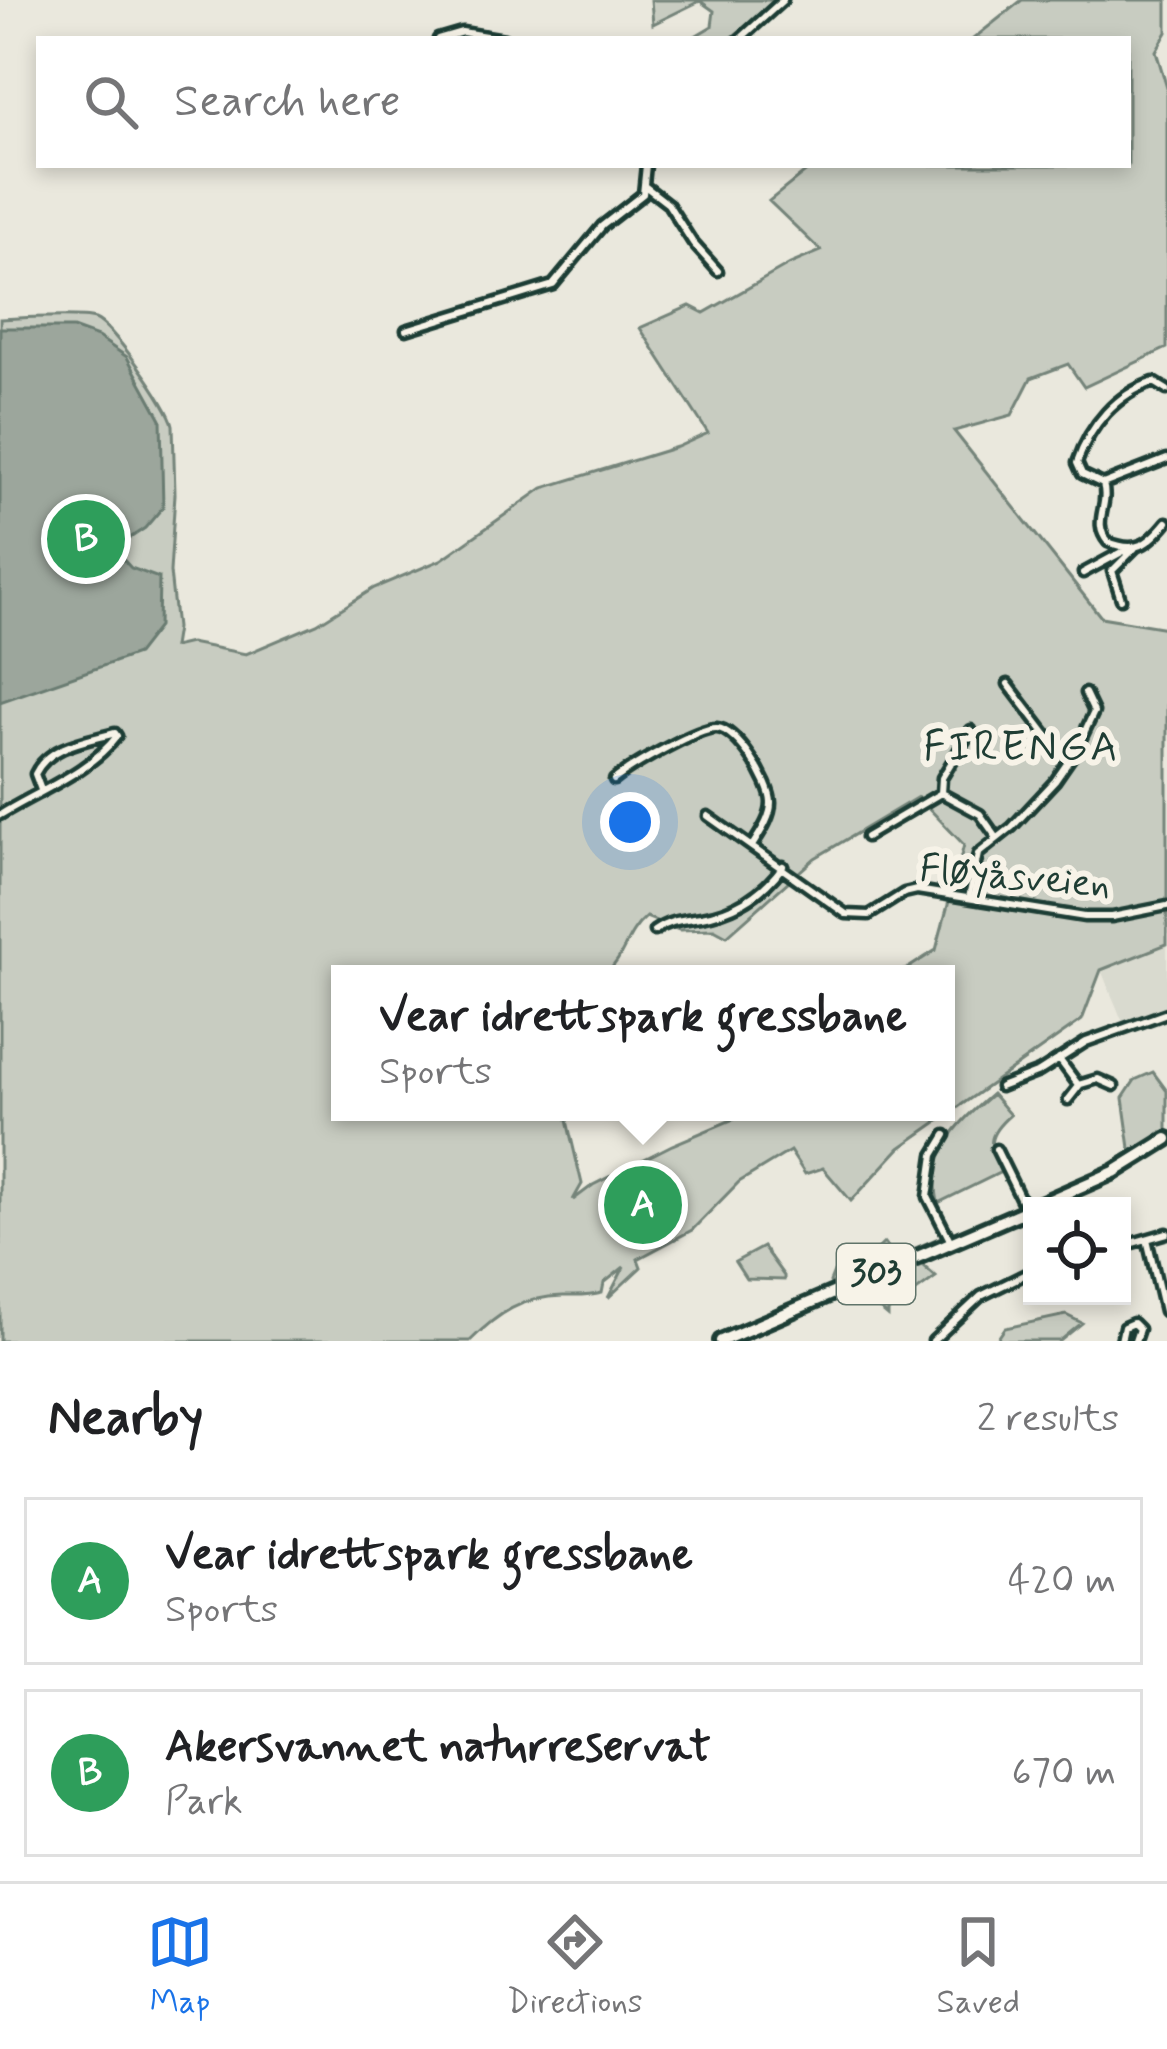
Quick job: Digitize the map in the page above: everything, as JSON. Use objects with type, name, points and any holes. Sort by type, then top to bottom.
[{"type":"main road","name":"303","points":[[1056,1197],[1114,1172],[1167,1138]]},
{"type":"main road","name":"303","points":[[721,1341],[1023,1211]]},
{"type":"street","points":[[743,36],[783,0]]},
{"type":"street","points":[[448,36],[461,32],[486,36]]},
{"type":"street","points":[[406,330],[553,285],[602,226],[637,202],[646,187],[646,168]]},
{"type":"street","points":[[646,187],[668,204],[692,243],[718,271]]},
{"type":"street","points":[[1167,390],[1158,382],[1149,383],[1122,396],[1108,410],[1077,463],[1082,474],[1103,484],[1167,459]]},
{"type":"street","points":[[1103,484],[1102,533],[1108,542],[1132,548]]},
{"type":"street","points":[[1083,573],[1153,540],[1167,522]]},
{"type":"street","points":[[1121,599],[1112,571],[1132,548]]},
{"type":"street","points":[[1008,684],[1052,742],[1071,758]]},
{"type":"street","points":[[969,898],[975,860],[1071,758],[1094,712],[1085,693]]},
{"type":"street","points":[[866,837],[940,793],[943,778],[971,730]]},
{"type":"street","points":[[614,780],[640,761],[704,732],[726,731],[760,772],[770,794],[769,816],[752,846]]},
{"type":"street","points":[[0,815],[84,765],[115,733],[74,742],[39,765],[35,774],[41,790]]},
{"type":"street","points":[[940,793],[980,814],[998,838]]},
{"type":"street","points":[[654,931],[675,920],[712,915],[746,902],[765,889],[783,866],[708,816]]},
{"type":"street","name":"Fløyåsveien","points":[[783,866],[841,912],[863,916],[911,891],[1084,917],[1167,906]]},
{"type":"street","points":[[1000,1087],[1039,1072],[1086,1042],[1167,1012]]},
{"type":"street","points":[[1059,1059],[1079,1089],[1068,1100]]},
{"type":"street","points":[[1078,1085],[1098,1079],[1114,1086]]},
{"type":"street","points":[[946,1135],[934,1155],[928,1197],[951,1242]]},
{"type":"street","points":[[996,1149],[1024,1197]]},
{"type":"street","points":[[1131,1243],[1167,1234]]},
{"type":"street","points":[[1147,1239],[1163,1311]]},
{"type":"street","points":[[933,1341],[980,1296],[1023,1275]]},
{"type":"street","points":[[1121,1341],[1124,1327],[1133,1323],[1139,1329],[1135,1341]]},
{"type":"shaded area","points":[[651,0],[777,0],[734,36],[695,36],[712,26],[714,11],[700,1],[653,24]]},
{"type":"shaded area","points":[[1022,0],[1167,0],[1167,32],[1156,51],[1167,88],[1167,348],[1084,387],[1068,364],[1031,378],[1012,415],[954,431],[1101,617],[1167,628],[1167,944],[1101,970],[1082,1020],[955,1109],[955,965],[913,965],[936,950],[964,845],[918,797],[815,858],[727,936],[714,929],[679,930],[646,917],[614,965],[331,965],[331,1121],[567,1121],[582,1184],[573,1200],[593,1185],[729,1121],[938,1121],[900,1148],[851,1201],[823,1168],[805,1174],[790,1151],[739,1182],[692,1230],[638,1259],[641,1267],[608,1298],[624,1267],[604,1283],[602,1293],[523,1303],[470,1341],[0,1341],[0,319],[95,319],[139,367],[173,425],[173,647],[190,643],[246,654],[317,624],[374,588],[441,560],[543,488],[708,433],[640,328],[690,306],[704,313],[821,251],[769,201],[810,168],[1131,168],[1131,36],[977,36]]},
{"type":"shaded area","points":[[0,328],[73,328],[98,337],[127,357],[161,419],[163,507],[145,528],[124,542],[119,555],[131,568],[159,578],[158,627],[137,654],[0,702]]},
{"type":"shaded area","points":[[1167,944],[1167,1018],[1127,1032],[1101,970]]},
{"type":"shaded area","points":[[1153,1072],[1167,1091],[1167,1134],[1136,1156],[1130,1148],[1123,1098],[1135,1080]]},
{"type":"shaded area","points":[[992,1094],[1010,1115],[992,1141],[1001,1172],[938,1203],[937,1169],[947,1141]]},
{"type":"shaded area","points":[[941,1237],[931,1247],[835,1288],[830,1282],[834,1272],[861,1265],[884,1243],[895,1257]]},
{"type":"shaded area","points":[[763,1247],[784,1280],[746,1279],[735,1262]]},
{"type":"shaded area","points":[[922,1265],[936,1277],[888,1311],[888,1316],[864,1296],[879,1284]]},
{"type":"shaded area","points":[[1066,1315],[1082,1323],[1060,1341],[996,1341],[1005,1328]]},
{"type":"place","name":"Akersvannet naturreservat","points":[[86,539]]},
{"type":"place","name":"Vear idrettspark gressbane","points":[[643,1205]]},
{"type":"district","name":"FIRENGA","points":[[1022,748]]}]
